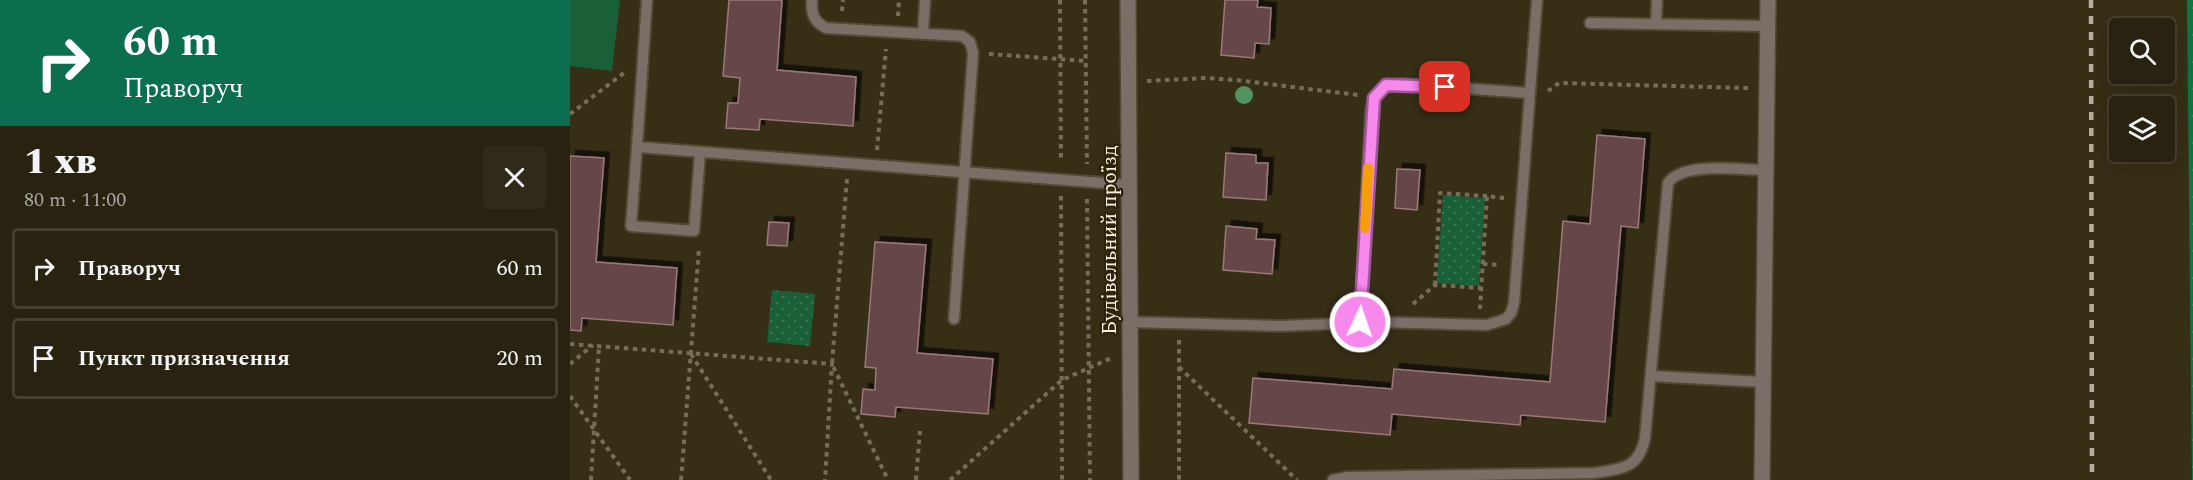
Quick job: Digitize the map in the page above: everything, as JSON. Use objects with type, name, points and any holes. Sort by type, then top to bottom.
[{"type":"street","name":"Будівельний проїзд","points":[[1128,0],[1131,480]]},
{"type":"street","points":[[1762,480],[1768,0]]},
{"type":"lane","points":[[647,0],[631,226],[694,231],[700,153]]},
{"type":"lane","points":[[812,0],[813,16],[818,24],[826,28],[962,36],[970,42],[973,53],[954,320]]},
{"type":"lane","points":[[923,33],[926,0]]},
{"type":"lane","points":[[1130,322],[1282,326],[1360,322],[1479,325],[1496,323],[1511,313],[1537,0]]},
{"type":"lane","points":[[1656,24],[1657,0]]},
{"type":"lane","points":[[1590,22],[1767,26]]},
{"type":"lane","points":[[1360,322],[1374,98],[1386,85],[1403,84],[1529,93]]},
{"type":"lane","points":[[637,147],[1130,185]]},
{"type":"lane","points":[[1333,480],[1594,473],[1626,467],[1636,461],[1643,452],[1668,183],[1672,176],[1689,170],[1765,170]]},
{"type":"lane","points":[[1651,376],[1763,382]]},
{"type":"path","points":[[1060,0],[1062,480]]},
{"type":"path","points":[[1085,0],[1090,480]]},
{"type":"path","points":[[875,165],[887,32]]},
{"type":"path","points":[[973,53],[1086,61]]},
{"type":"path","points":[[570,114],[630,69],[642,71]]},
{"type":"path","points":[[1129,81],[1236,80],[1326,89],[1374,98]]},
{"type":"path","points":[[1529,93],[1544,94],[1559,83],[1767,88]]},
{"type":"path","points":[[825,480],[848,163]]},
{"type":"path","points":[[1435,285],[1440,193],[1521,199]]},
{"type":"path","points":[[1479,325],[1487,196]]},
{"type":"path","points":[[681,480],[699,244],[694,231]]},
{"type":"path","points":[[1392,322],[1435,285],[1481,288]]},
{"type":"path","points":[[1178,323],[1179,480]]},
{"type":"path","points":[[570,344],[832,364]]},
{"type":"path","points":[[570,364],[593,345]]},
{"type":"path","points":[[591,480],[599,346]]},
{"type":"path","points":[[950,480],[1062,380],[1131,349]]},
{"type":"path","points":[[690,353],[771,480]]},
{"type":"path","points":[[832,364],[888,480]]},
{"type":"path","points":[[1179,367],[1297,480]]},
{"type":"path","points":[[570,396],[630,480]]},
{"type":"path","points":[[916,480],[920,431]]},
{"type":"green space","points":[[570,0],[620,0],[612,71],[570,66]]},
{"type":"green space","points":[[2187,0],[2193,0],[2193,480],[2192,480]]},
{"type":"green space","points":[[1443,195],[1485,198],[1479,286],[1437,283]]},
{"type":"green space","points":[[772,290],[815,294],[810,346],[767,342]]},
{"type":"building","points":[[729,0],[782,0],[777,70],[856,77],[853,126],[760,119],[759,130],[726,128],[728,103],[738,103],[740,78],[723,76]]},
{"type":"building","points":[[1225,0],[1258,0],[1257,7],[1271,8],[1269,44],[1255,43],[1254,58],[1221,55]]},
{"type":"building","points":[[1597,135],[1645,139],[1638,228],[1621,226],[1605,422],[1521,415],[1520,425],[1392,414],[1390,435],[1249,423],[1253,378],[1392,389],[1394,369],[1550,382],[1563,221],[1590,224]]},
{"type":"building","points":[[1226,153],[1256,155],[1256,163],[1268,163],[1266,200],[1223,197]]},
{"type":"building","points":[[570,156],[604,158],[596,262],[677,268],[673,325],[582,318],[581,331],[570,330]]},
{"type":"building","points":[[1397,169],[1420,170],[1417,210],[1395,208]]},
{"type":"building","points":[[769,222],[789,223],[787,246],[767,245]]},
{"type":"building","points":[[1226,226],[1257,229],[1256,239],[1275,240],[1272,274],[1223,270]]},
{"type":"building","points":[[875,242],[926,245],[917,353],[993,359],[988,414],[896,407],[895,417],[861,414],[863,389],[875,390],[876,368],[865,367]]},
{"type":"railway","points":[[2091,0],[2092,480]]},
{"type":"slow traffic","points":[[1365,228],[1368,168]]},
{"type":"route","points":[[1360,322],[1371,110],[1374,98],[1378,91],[1386,85],[1445,87]]}]
